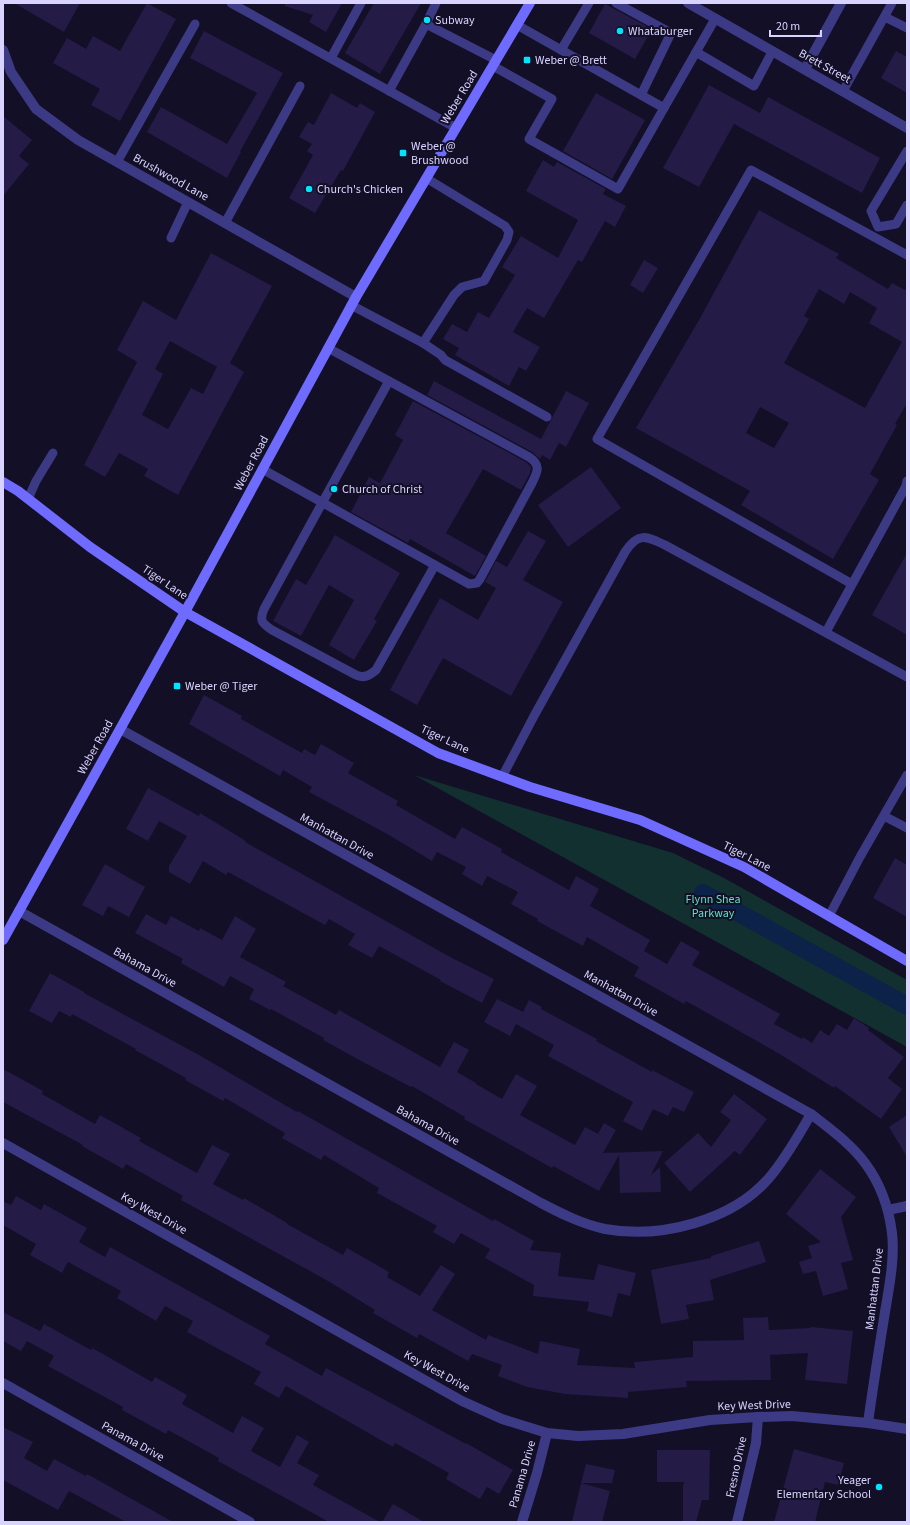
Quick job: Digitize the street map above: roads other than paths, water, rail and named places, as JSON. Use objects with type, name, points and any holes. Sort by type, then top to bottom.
[{"type":"main road","name":"Weber Road","points":[[3,940],[185,612],[354,301],[530,3]]},
{"type":"main road","name":"Tiger Lane","points":[[3,482],[28,499],[90,547],[185,612],[438,753],[530,787],[640,820],[744,867],[907,961]]},
{"type":"street","name":"Brett Street","points":[[688,3],[907,128]]},
{"type":"street","points":[[805,70],[841,3]]},
{"type":"street","name":"Brushwood Lane","points":[[3,50],[12,72],[36,109],[78,140],[188,202],[354,301]]},
{"type":"street","points":[[3,79],[12,72]]},
{"type":"street","name":"Manhattan Drive","points":[[120,729],[811,1114],[844,1140],[866,1163],[878,1184],[888,1210],[892,1235],[891,1264],[868,1423]]},
{"type":"street","name":"Bahama Drive","points":[[19,911],[541,1203],[573,1219],[606,1229],[642,1232],[677,1228],[713,1216],[744,1200],[769,1179],[790,1151],[811,1114]]},
{"type":"street","name":"Key West Drive","points":[[3,1143],[462,1401],[502,1418],[547,1433],[578,1436],[624,1434],[710,1420],[792,1416],[868,1423],[907,1429]]},
{"type":"street","points":[[888,1210],[907,1206]]},
{"type":"street","name":"Panama Drive","points":[[3,1383],[250,1522]]},
{"type":"street","name":"Fresno Drive","points":[[737,1522],[756,1443],[758,1417]]},
{"type":"street","name":"Panama Drive","points":[[522,1522],[547,1433]]},
{"type":"lane","points":[[231,3],[456,128]]},
{"type":"lane","points":[[331,58],[361,3]]},
{"type":"lane","points":[[389,91],[436,3]]},
{"type":"lane","points":[[561,50],[589,3]]},
{"type":"lane","points":[[616,3],[671,33],[641,95]]},
{"type":"lane","points":[[843,91],[892,3]]},
{"type":"lane","points":[[885,16],[907,28]]},
{"type":"lane","points":[[426,24],[494,63],[552,99],[528,139],[618,189],[715,19]]},
{"type":"lane","points":[[117,162],[195,24]]},
{"type":"lane","points":[[517,25],[664,108]]},
{"type":"lane","points":[[696,52],[754,86],[772,52]]},
{"type":"lane","points":[[224,223],[300,86]]},
{"type":"lane","points":[[878,226],[871,211],[907,151]]},
{"type":"lane","points":[[852,584],[597,439],[751,170],[907,256]]},
{"type":"lane","points":[[423,343],[454,295],[462,287],[484,281],[507,240],[509,232],[505,226],[426,178]]},
{"type":"lane","points":[[171,238],[188,202]]},
{"type":"lane","points":[[878,226],[896,224],[907,205]]},
{"type":"lane","points":[[872,236],[878,226]]},
{"type":"lane","points":[[354,301],[441,354],[445,360],[547,417]]},
{"type":"lane","points":[[262,469],[469,584],[477,583],[480,579],[537,473],[537,465],[535,461],[328,348]]},
{"type":"lane","points":[[389,381],[261,616],[261,620],[272,630],[360,677],[371,675],[376,670],[435,565]]},
{"type":"lane","points":[[28,499],[36,481],[53,453]]},
{"type":"lane","points":[[826,632],[906,486],[907,481]]},
{"type":"lane","points":[[502,777],[625,552],[630,544],[636,539],[643,537],[655,540],[907,677]]},
{"type":"lane","points":[[829,916],[907,775]]},
{"type":"lane","points":[[884,816],[907,828]]},
{"type":"waterway","points":[[703,893],[907,1006]]},
{"type":"place","name":"Subway","points":[[427,20]]},
{"type":"place","name":"Whataburger","points":[[620,31]]},
{"type":"place","name":"Weber @ Brett","points":[[527,60]]},
{"type":"place","name":"Weber @ Brushwood","points":[[403,153]]},
{"type":"place","name":"Church's Chicken","points":[[309,189]]},
{"type":"place","name":"Church of Christ","points":[[334,489]]},
{"type":"place","name":"Weber @ Tiger","points":[[177,686]]},
{"type":"place","name":"Yeager Elementary School","points":[[879,1487]]},
{"type":"park label","name":"Flynn Shea Parkway","points":[[713,906]]}]
